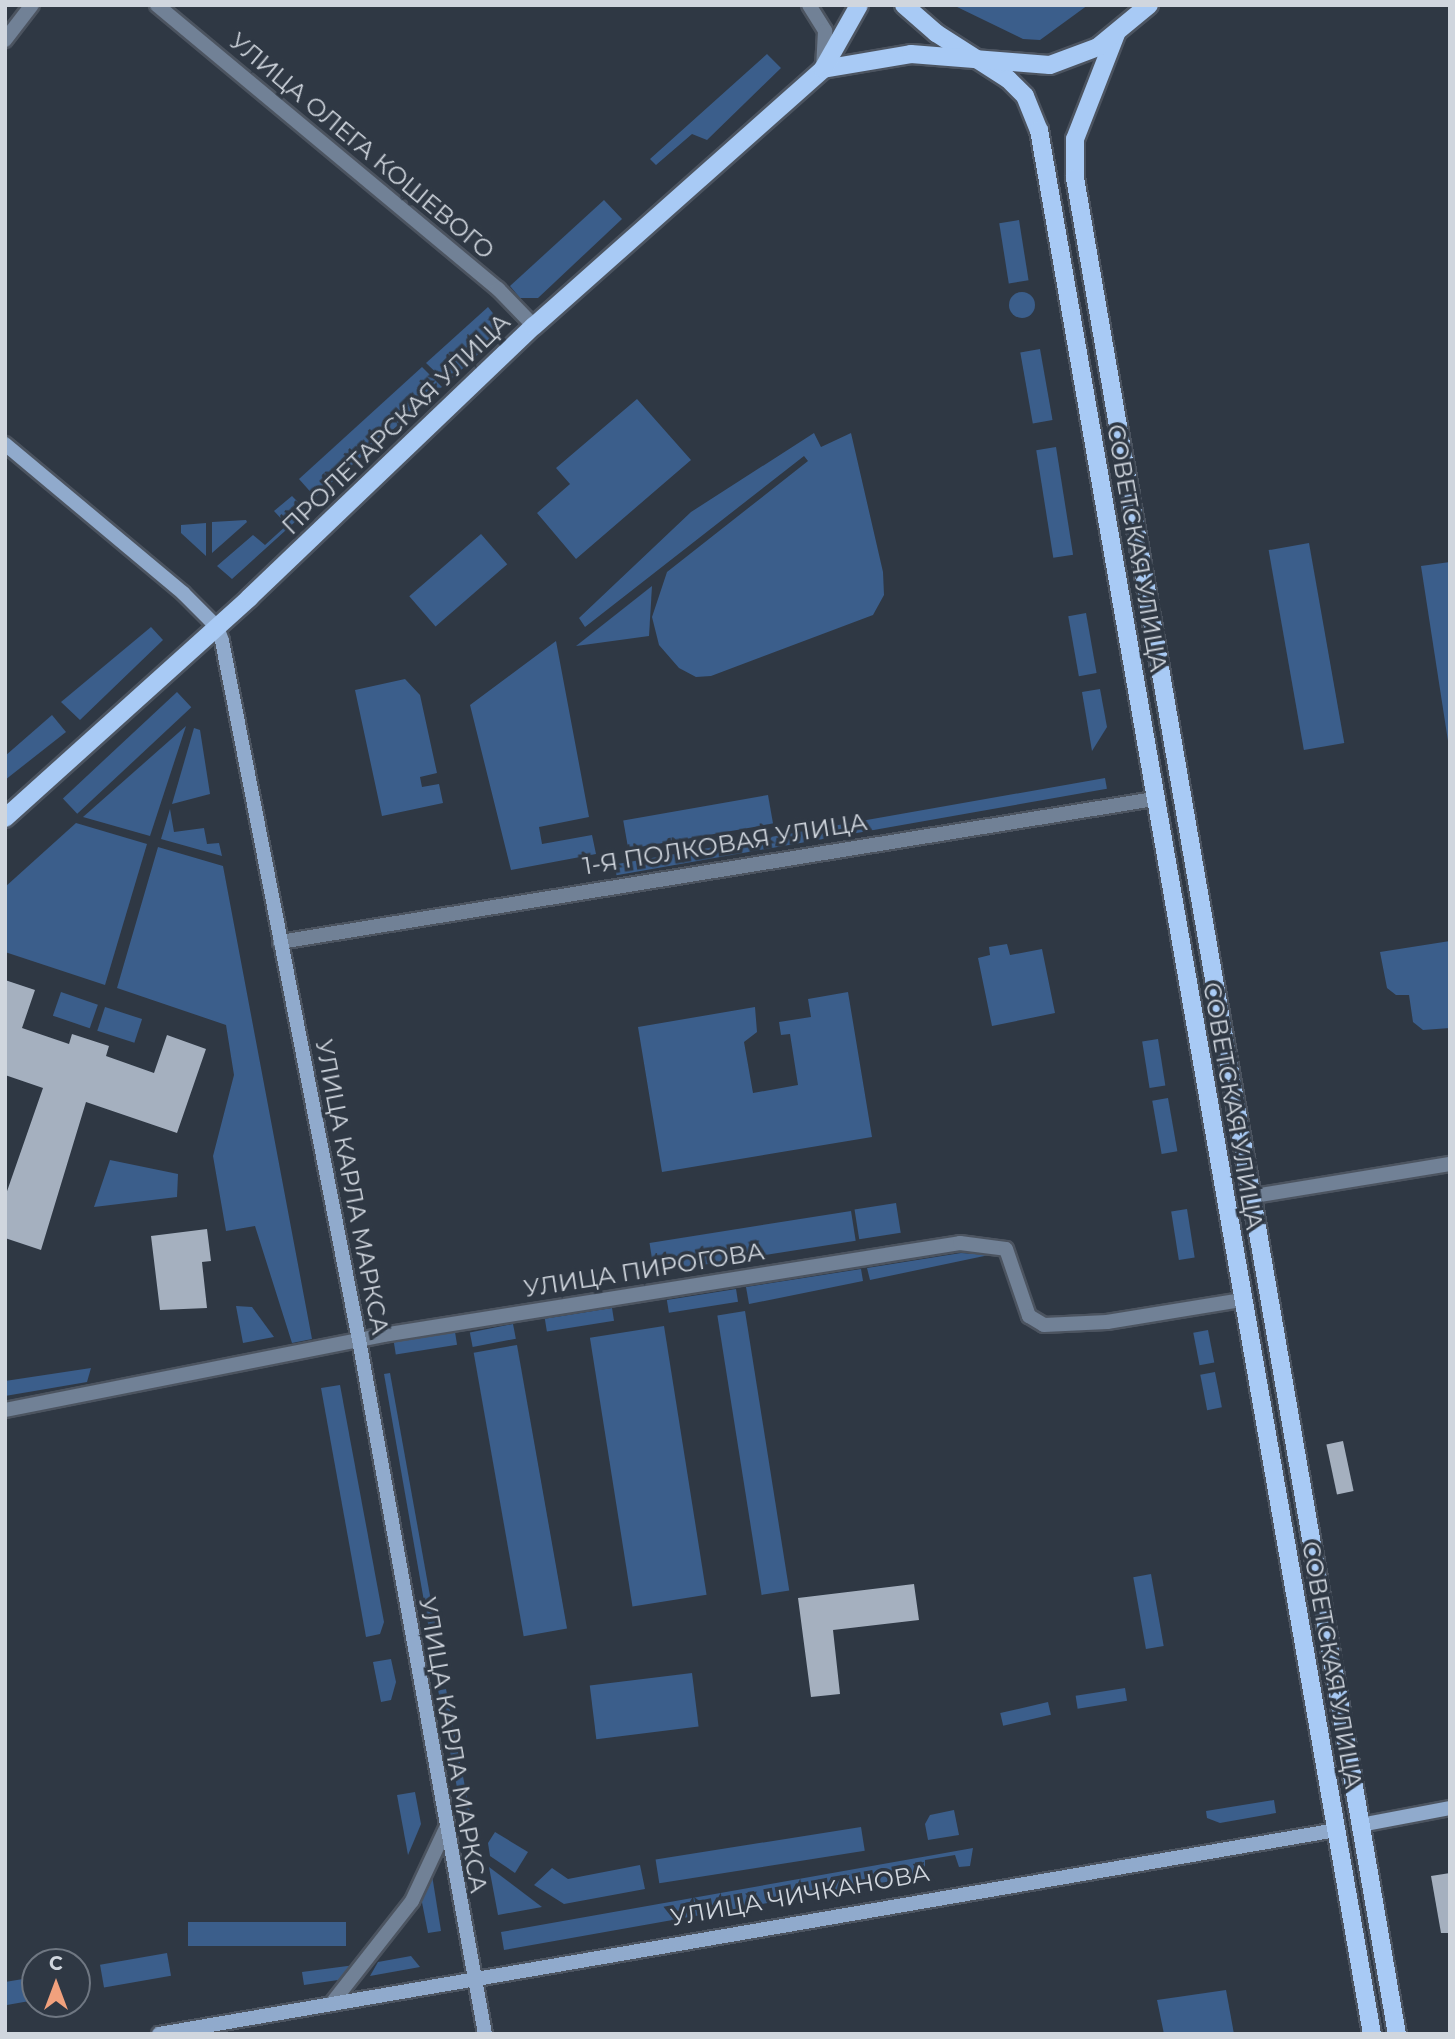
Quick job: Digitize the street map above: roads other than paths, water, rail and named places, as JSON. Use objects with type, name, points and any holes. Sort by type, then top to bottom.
[{"type":"main road","points":[[823,69],[859,5]]},
{"type":"main road","name":"СОВЕТСКАЯ УЛИЦА","points":[[904,5],[1025,96],[1039,130],[1372,2034]]},
{"type":"main road","points":[[823,69],[901,54],[981,63],[1049,65],[1079,58],[1116,34],[1148,5]]},
{"type":"main road","points":[[1116,34],[1075,139],[1074,178],[1178,795],[1397,2034]]},
{"type":"main road","name":"ПРОЛЕТАРСКАЯ УЛИЦА","points":[[5,818],[217,627],[534,326],[823,69]]},
{"type":"main road","points":[[5,444],[217,627]]},
{"type":"main road","name":"УЛИЦА КАРЛА МАРКСА","points":[[217,627],[359,1340],[485,2034]]},
{"type":"main road","name":"1-Я ПОЛКОВАЯ УЛИЦА","points":[[1154,799],[1178,795]]},
{"type":"main road","name":"УЛИЦА ЧИЧКАНОВА","points":[[159,2034],[1450,1808]]},
{"type":"street","points":[[5,40],[32,5]]},
{"type":"street","name":"УЛИЦА ОЛЕГА КОШЕВОГО","points":[[157,5],[447,246],[534,326]]},
{"type":"street","points":[[809,5],[825,31],[823,69]]},
{"type":"street","name":"1-Я ПОЛКОВАЯ УЛИЦА","points":[[281,942],[1154,799]]},
{"type":"street","points":[[1248,1197],[1450,1164]]},
{"type":"street","name":"УЛИЦА ПИРОГОВА","points":[[5,1410],[359,1340],[960,1243],[1006,1249],[1029,1316],[1044,1325],[1107,1322],[1242,1300]]},
{"type":"street","points":[[332,2003],[412,1901],[446,1828]]}]
